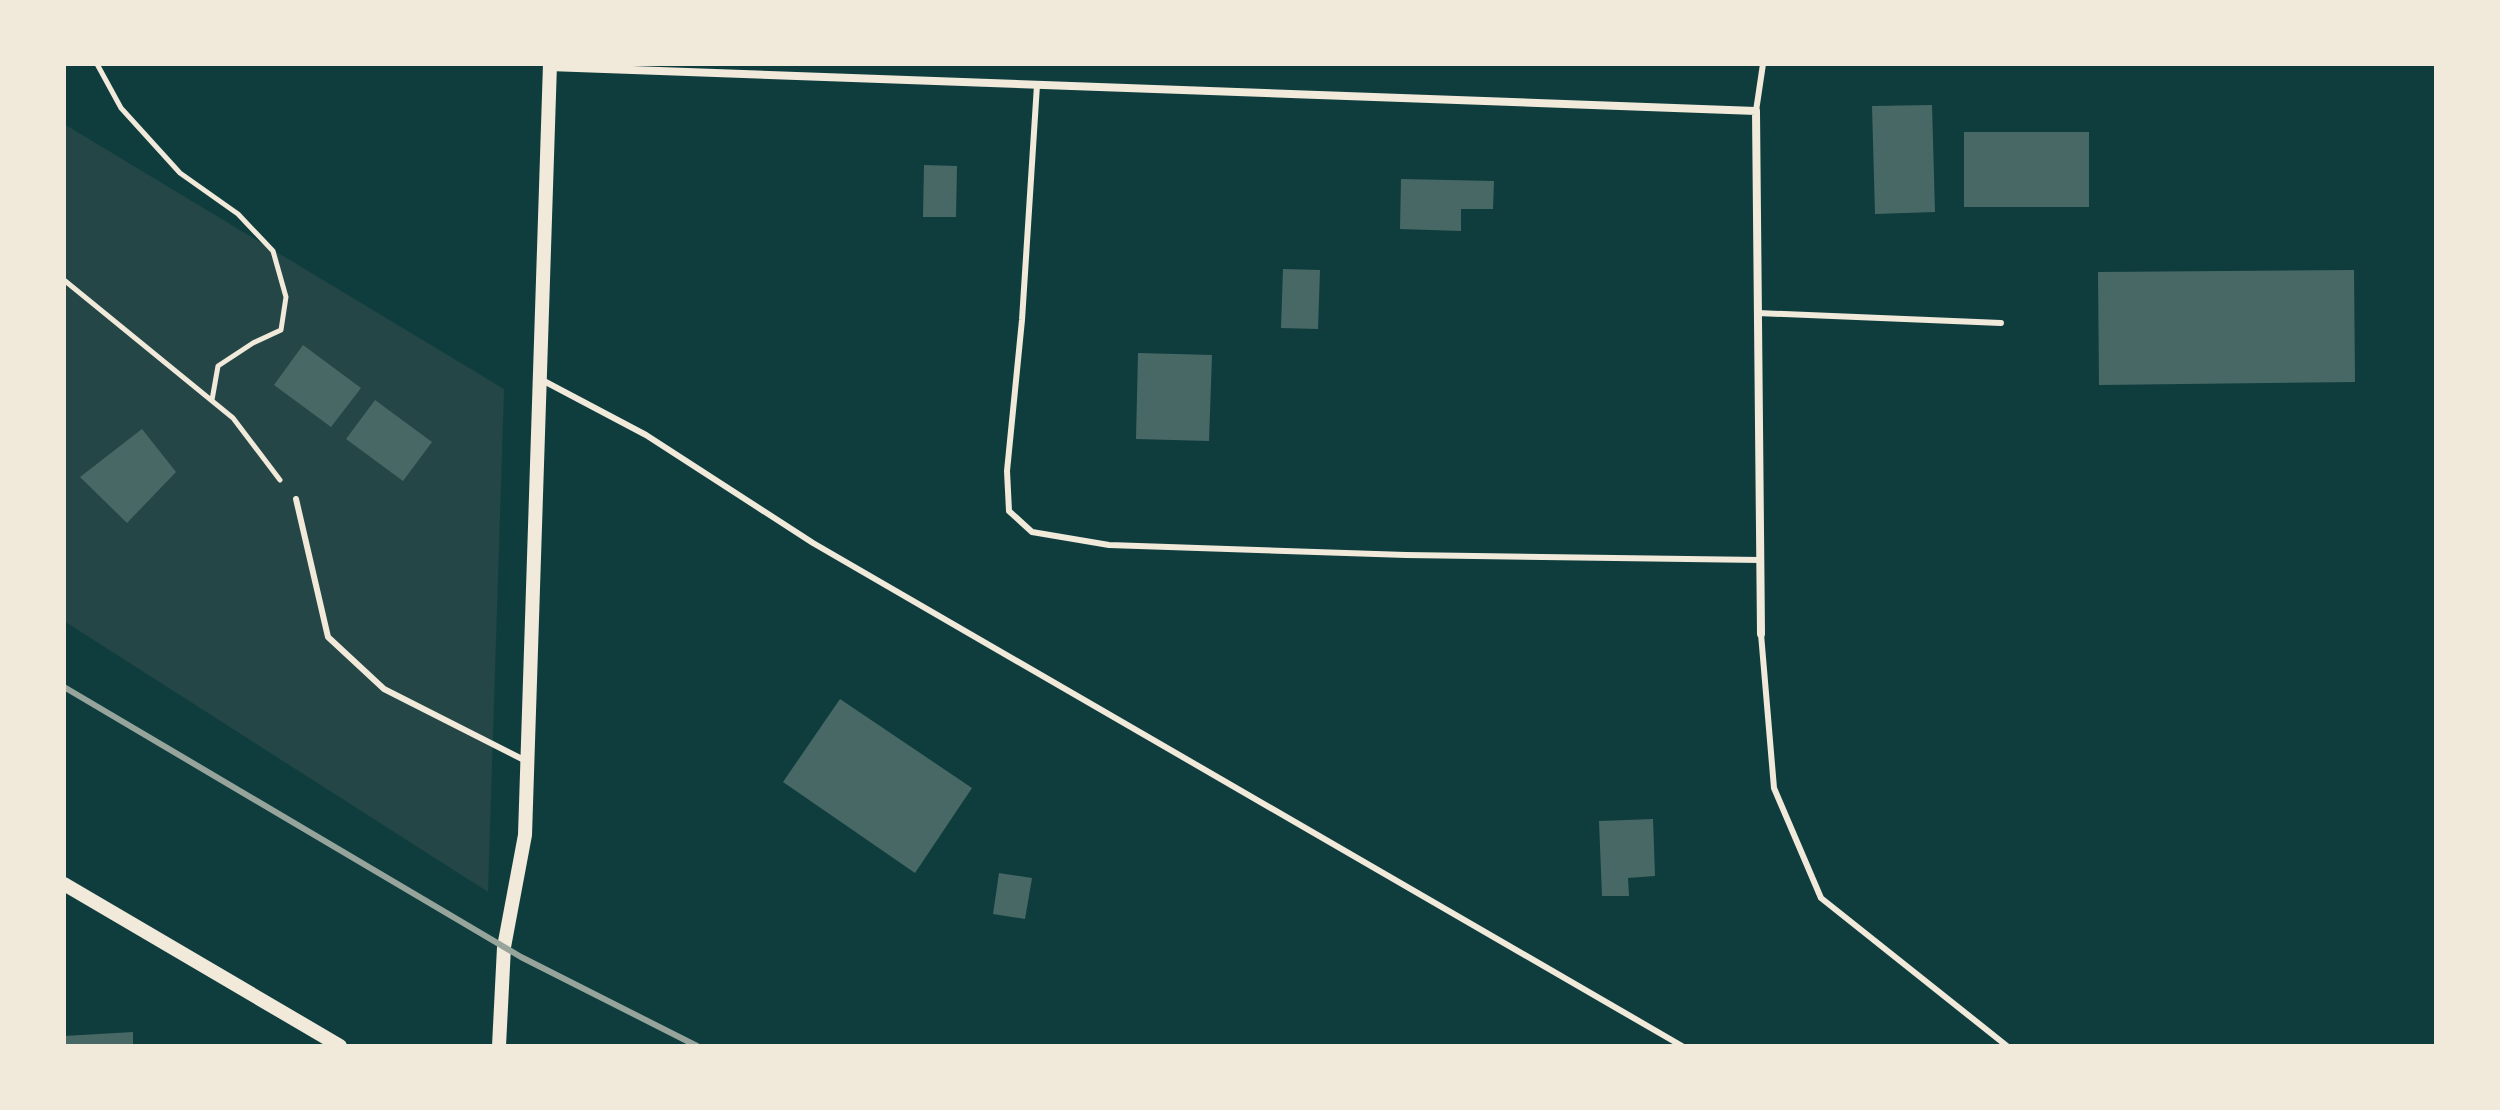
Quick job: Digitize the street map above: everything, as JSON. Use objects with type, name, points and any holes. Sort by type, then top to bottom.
[{"type":"street","points":[[499,1046],[504,947],[525,835],[550,65],[1756,111],[1761,634]]},
{"type":"street","points":[[64,884],[340,1046]]},
{"type":"lane","points":[[1756,111],[1763,64]]},
{"type":"lane","points":[[1037,85],[1022,320],[1007,471],[1009,511],[1032,532],[1109,545],[1406,555],[1760,560]]},
{"type":"lane","points":[[1758,313],[2001,323]]},
{"type":"lane","points":[[539,379],[646,435],[813,543],[1682,1046]]},
{"type":"lane","points":[[296,499],[328,637],[384,689],[528,762]]},
{"type":"lane","points":[[1761,634],[1774,788],[1821,898],[2007,1046]]},
{"type":"path","points":[[97,64],[121,108],[180,173],[238,214],[273,251],[286,297],[281,330],[253,343],[218,366],[212,400]]},
{"type":"path","points":[[64,280],[233,418],[296,499]]},
{"type":"shaded area","points":[[64,124],[504,389],[488,892],[64,621]]},
{"type":"building","points":[[1932,105],[1935,212],[1875,214],[1872,106]]},
{"type":"building","points":[[1964,132],[2089,132],[2089,207],[1964,207]]},
{"type":"building","points":[[924,165],[957,166],[956,217],[923,217]]},
{"type":"building","points":[[1401,179],[1494,181],[1493,209],[1461,209],[1461,231],[1400,229]]},
{"type":"building","points":[[1283,269],[1320,270],[1318,329],[1281,328]]},
{"type":"building","points":[[2354,270],[2355,382],[2099,385],[2098,272]]},
{"type":"building","points":[[303,345],[361,388],[331,427],[274,385]]},
{"type":"building","points":[[1138,353],[1212,355],[1209,441],[1136,439]]},
{"type":"building","points":[[375,400],[432,442],[403,481],[346,439]]},
{"type":"building","points":[[142,429],[176,472],[127,523],[80,477]]},
{"type":"building","points":[[840,699],[972,788],[915,873],[783,782]]},
{"type":"building","points":[[1653,819],[1655,876],[1628,878],[1629,896],[1602,896],[1599,821]]},
{"type":"building","points":[[999,873],[1032,878],[1025,919],[993,914]]},
{"type":"building","points":[[133,1032],[133,1046],[64,1046],[64,1036]]},
{"type":"railway","points":[[64,687],[521,957],[697,1046]]}]
